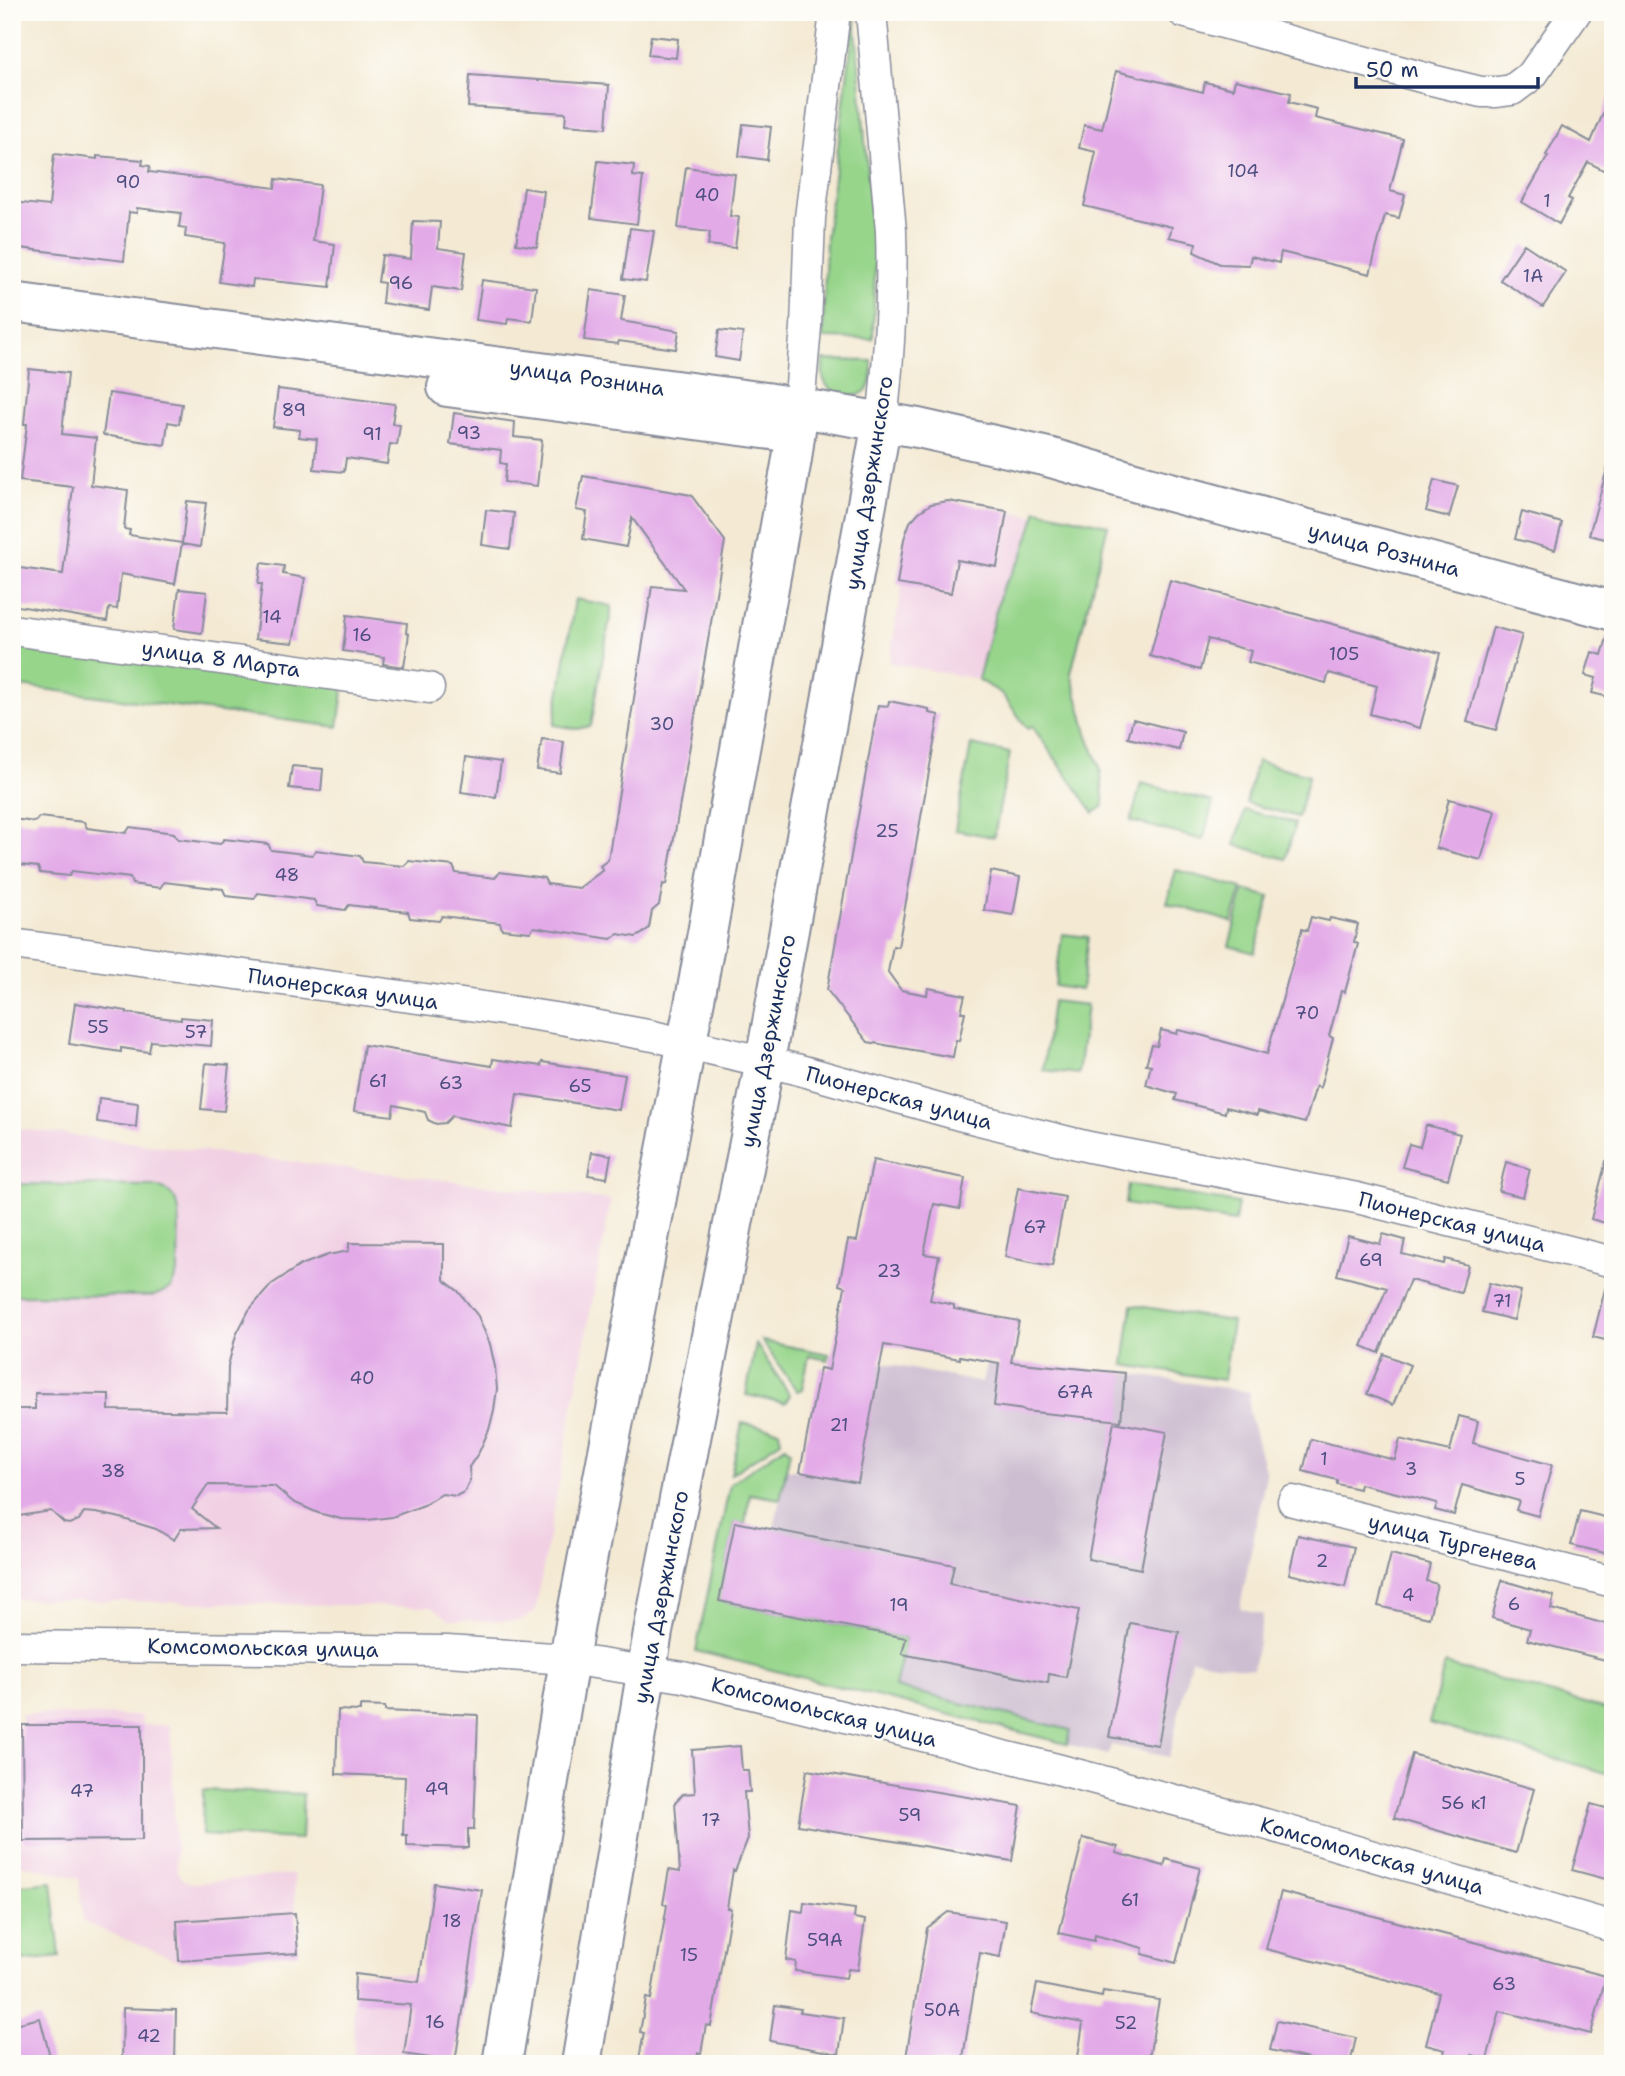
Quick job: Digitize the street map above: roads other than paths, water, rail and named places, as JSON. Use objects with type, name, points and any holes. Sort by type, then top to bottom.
[{"type":"main road","name":"улица Рознина","points":[[12,302],[880,432],[1156,488],[1613,611]]},
{"type":"main road","name":"улица Рознина","points":[[12,327],[797,420]]},
{"type":"main road","points":[[502,2064],[569,1659],[687,1043],[797,420]]},
{"type":"main road","name":"улица Дзержинского","points":[[582,2064],[646,1671],[765,1062],[880,432]]},
{"type":"street","points":[[797,420],[804,348],[810,218],[835,12]]},
{"type":"street","name":"улица Дзержинского","points":[[871,12],[892,266],[890,351],[880,432]]},
{"type":"street","points":[[1183,12],[1481,92],[1512,90],[1532,75],[1576,12]]},
{"type":"street","name":"улица 8 Марта","points":[[12,630],[429,688]]},
{"type":"street","name":"Пионерская улица","points":[[12,944],[477,1006],[687,1043],[1017,1130],[1103,1150],[1357,1198],[1613,1262]]},
{"type":"street","name":"улица Тургенева","points":[[1293,1501],[1613,1582]]},
{"type":"street","name":"Комсомольская улица","points":[[12,1646],[447,1650],[569,1659],[683,1677],[1057,1769],[1265,1824],[1613,1927]]}]
